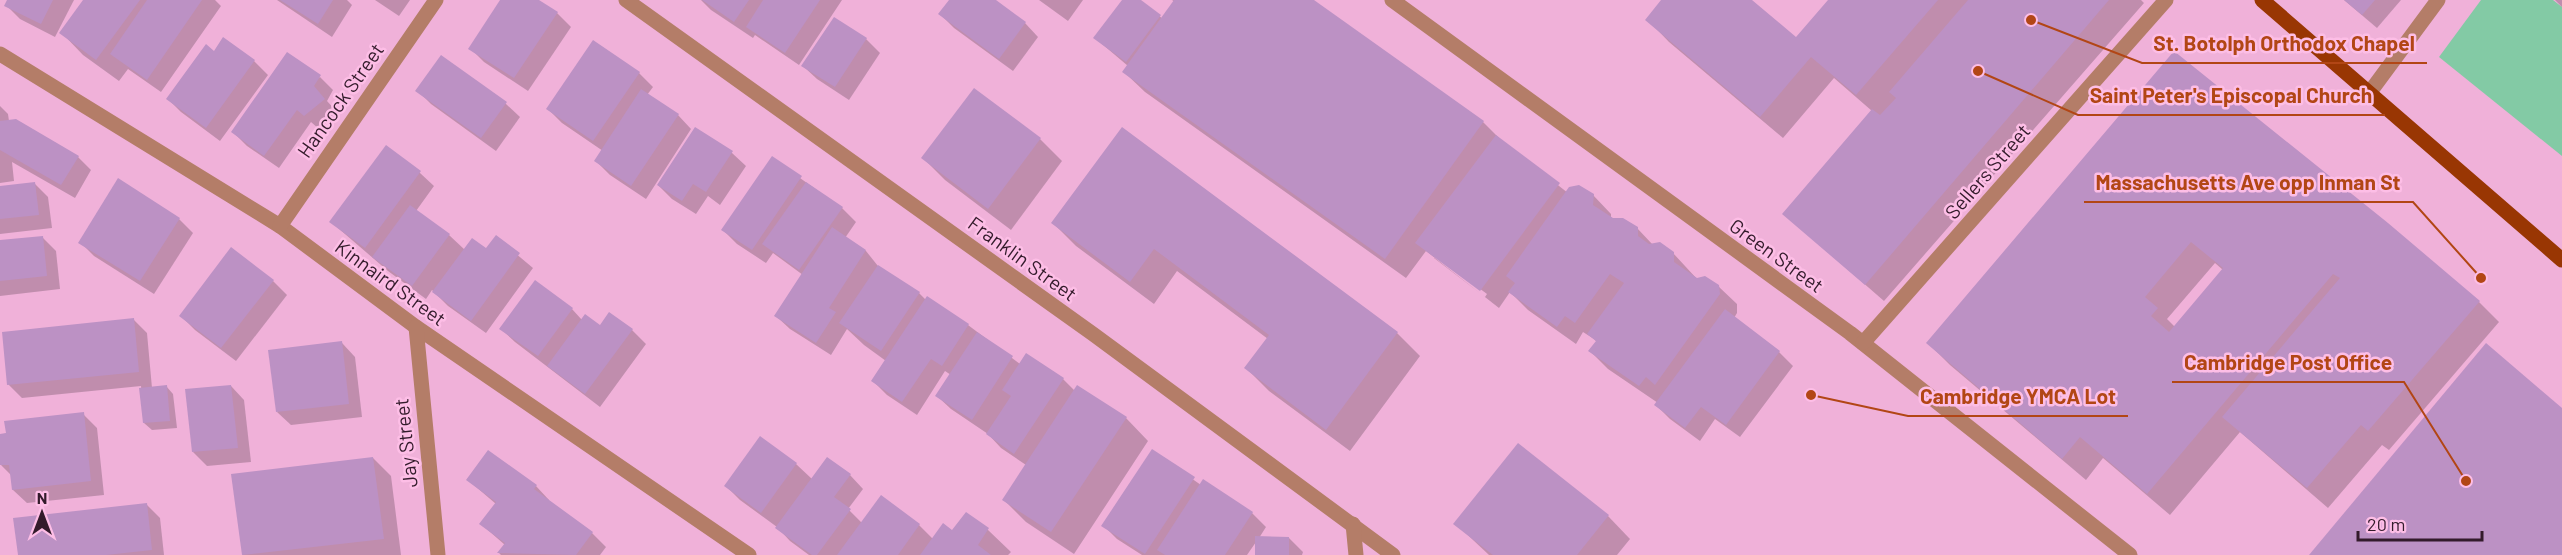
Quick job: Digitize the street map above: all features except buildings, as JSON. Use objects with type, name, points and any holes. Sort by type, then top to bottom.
[{"type":"main road","points":[[2262,0],[2562,260]]},
{"type":"street","name":"Hancock Street","points":[[280,226],[436,0]]},
{"type":"street","name":"Franklin Street","points":[[626,0],[1393,555]]},
{"type":"street","name":"Green Street","points":[[1392,0],[1863,343],[2130,555]]},
{"type":"street","name":"Sellers Street","points":[[1863,343],[2166,0]]},
{"type":"street","points":[[2370,92],[2438,0]]},
{"type":"street","name":"Kinnaird Street","points":[[0,54],[280,226],[416,327],[749,555]]},
{"type":"street","name":"Jay Street","points":[[416,327],[438,555]]},
{"type":"street","points":[[1353,524],[1356,555]]},
{"type":"green space","points":[[2481,0],[2553,0],[2562,7],[2562,156],[2439,57]]},
{"type":"place","name":"St. Botolph Orthodox Chapel","points":[[2031,20]]},
{"type":"place","name":"Saint Peter's Episcopal Church","points":[[1978,71]]},
{"type":"place","name":"Massachusetts Ave opp Inman St","points":[[2481,278]]},
{"type":"place","name":"Cambridge YMCA Lot","points":[[1811,395]]},
{"type":"place","name":"Cambridge Post Office","points":[[2466,481]]}]
